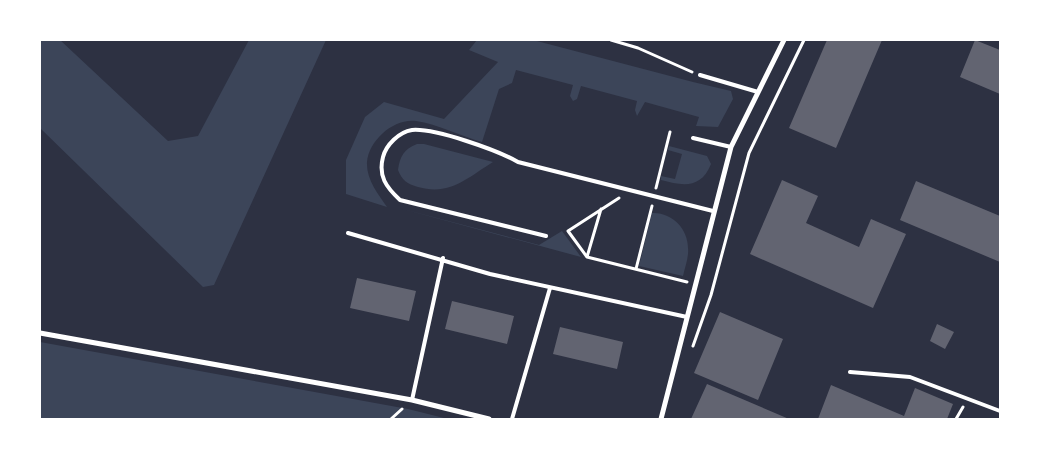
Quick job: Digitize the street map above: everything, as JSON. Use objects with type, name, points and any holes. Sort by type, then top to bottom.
[{"type":"street","points":[[661,419],[731,147],[784,40]]},
{"type":"street","points":[[40,333],[412,400],[489,419]]},
{"type":"lane","points":[[700,75],[758,92]]},
{"type":"lane","points":[[546,236],[400,200],[385,185],[380,168],[385,151],[396,137],[411,130],[427,131],[500,152],[518,162],[714,211]]},
{"type":"lane","points":[[693,138],[731,147]]},
{"type":"lane","points":[[348,233],[443,258],[490,274],[687,317]]},
{"type":"lane","points":[[412,400],[443,258]]},
{"type":"lane","points":[[512,419],[550,288]]},
{"type":"lane","points":[[850,372],[910,377],[1000,411]]},
{"type":"path","points":[[611,40],[638,48],[700,75]]},
{"type":"path","points":[[691,355],[711,295],[749,153],[804,40]]},
{"type":"path","points":[[636,269],[670,132]]},
{"type":"path","points":[[630,190],[568,231],[588,257],[695,285]]},
{"type":"path","points":[[588,257],[601,209]]},
{"type":"shaded area","points":[[40,40],[60,40],[168,141],[198,136],[249,40],[326,40],[214,285],[203,287],[40,128]]},
{"type":"shaded area","points":[[477,40],[533,40],[731,91],[733,99],[718,127],[696,126],[699,117],[645,102],[637,116],[635,110],[637,101],[581,86],[577,99],[573,101],[570,96],[573,85],[516,70],[512,83],[499,89],[482,142],[441,127],[416,121],[399,123],[384,132],[372,146],[367,162],[368,174],[376,192],[387,207],[346,194],[346,160],[365,117],[384,102],[444,119],[498,62],[469,50]]},
{"type":"shaded area","points":[[417,144],[424,144],[493,162],[458,184],[449,187],[429,189],[418,187],[405,181],[398,170],[403,154]]},
{"type":"shaded area","points":[[669,146],[707,156],[711,164],[707,172],[697,182],[690,184],[677,184],[661,180],[661,176],[675,179],[682,154],[668,150]]},
{"type":"shaded area","points":[[399,208],[539,245],[562,231],[581,257]]},
{"type":"shaded area","points":[[652,213],[666,215],[678,223],[685,234],[688,251],[683,276],[639,266]]},
{"type":"shaded area","points":[[40,342],[408,409],[448,419],[40,419]]},
{"type":"building","points":[[827,40],[882,40],[836,148],[789,128]]},
{"type":"building","points":[[975,40],[1000,50],[1000,94],[960,77]]},
{"type":"building","points":[[782,180],[818,196],[806,223],[859,247],[871,219],[906,234],[873,308],[750,254]]},
{"type":"building","points":[[916,181],[1000,216],[1000,262],[900,220]]},
{"type":"building","points":[[357,278],[416,291],[409,321],[350,308]]},
{"type":"building","points":[[452,301],[514,316],[507,344],[445,329]]},
{"type":"building","points":[[720,312],[783,339],[758,400],[694,373]]},
{"type":"building","points":[[937,324],[954,332],[945,349],[930,341]]},
{"type":"building","points":[[560,327],[623,342],[617,369],[553,354]]},
{"type":"building","points":[[707,384],[789,419],[691,419]]},
{"type":"building","points":[[831,385],[904,416],[915,388],[953,404],[947,419],[818,419]]}]
